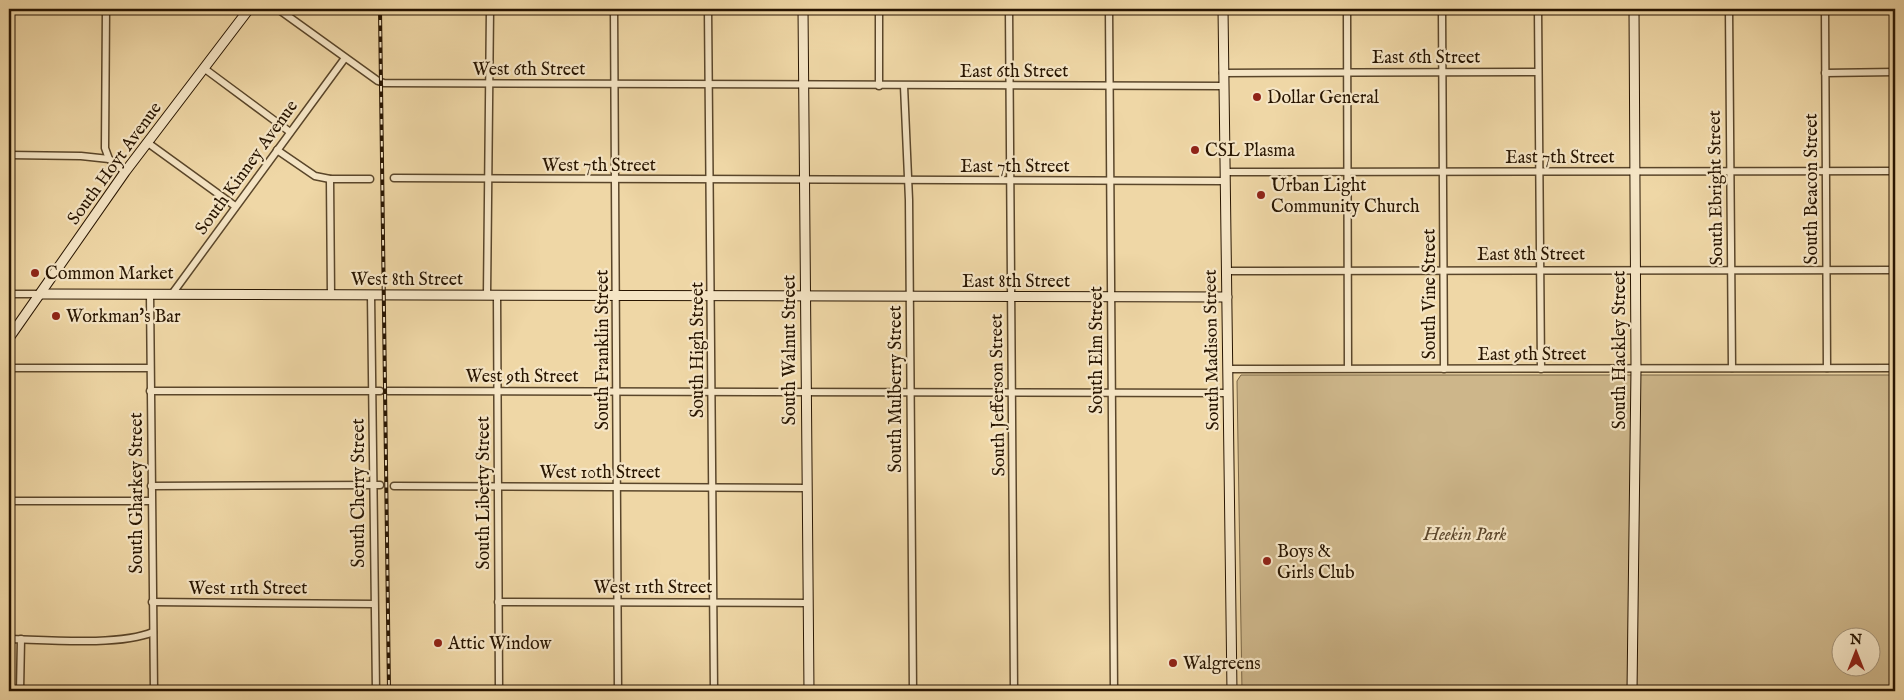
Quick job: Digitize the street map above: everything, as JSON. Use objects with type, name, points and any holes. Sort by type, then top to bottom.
[{"type":"street","points":[[106,9],[105,137],[109,159]]},
{"type":"street","name":"South Hoyt Avenue","points":[[9,338],[42,294],[126,172],[248,9]]},
{"type":"street","name":"West 6th Street","points":[[278,9],[381,82],[804,86]]},
{"type":"street","name":"South Liberty Street","points":[[490,9],[489,179],[497,391],[499,691]]},
{"type":"street","name":"South Franklin Street","points":[[614,9],[618,691]]},
{"type":"street","name":"South High Street","points":[[708,9],[714,488],[714,691]]},
{"type":"street","name":"South Walnut Street","points":[[803,9],[809,691]]},
{"type":"street","points":[[879,9],[879,86]]},
{"type":"street","name":"South Jefferson Street","points":[[1009,9],[1014,691]]},
{"type":"street","name":"South Elm Street","points":[[1109,9],[1114,691]]},
{"type":"street","name":"South Madison Street","points":[[1223,9],[1232,691]]},
{"type":"street","points":[[1347,9],[1348,368]]},
{"type":"street","name":"South Vine Street","points":[[1442,9],[1444,369]]},
{"type":"street","points":[[1538,9],[1541,369]]},
{"type":"street","name":"South Hackley Street","points":[[1632,691],[1636,369],[1634,9]]},
{"type":"street","name":"South Ebright Street","points":[[1729,9],[1732,368]]},
{"type":"street","name":"South Beacon Street","points":[[1824,9],[1827,368]]},
{"type":"street","name":"South Kinney Avenue","points":[[172,294],[345,58]]},
{"type":"street","points":[[205,68],[290,132]]},
{"type":"street","name":"East 6th Street","points":[[1223,73],[1538,72]]},
{"type":"street","points":[[1825,73],[1895,72]]},
{"type":"street","name":"East 6th Street","points":[[804,86],[1224,86]]},
{"type":"street","name":"South Mulberry Street","points":[[904,86],[910,297],[912,691]]},
{"type":"street","points":[[148,143],[235,206]]},
{"type":"street","points":[[277,150],[310,174],[330,178],[370,179]]},
{"type":"street","points":[[9,155],[81,156],[109,159],[126,172]]},
{"type":"street","name":"East 7th Street","points":[[804,181],[1110,181],[1225,176],[1443,172],[1895,171]]},
{"type":"street","points":[[330,178],[331,295]]},
{"type":"street","name":"West 7th Street","points":[[394,178],[804,181]]},
{"type":"street","name":"East 8th Street","points":[[1227,272],[1895,270]]},
{"type":"street","name":"West 8th Street","points":[[9,294],[805,297]]},
{"type":"street","name":"South Gharkey Street","points":[[150,294],[150,501],[154,691]]},
{"type":"street","name":"South Cherry Street","points":[[371,295],[372,391],[377,485],[374,604],[376,691]]},
{"type":"street","name":"East 8th Street","points":[[805,297],[1227,297]]},
{"type":"street","points":[[9,368],[150,368]]},
{"type":"street","name":"East 9th Street","points":[[1228,368],[1895,368]]},
{"type":"street","points":[[150,391],[380,391]]},
{"type":"street","name":"West 9th Street","points":[[388,391],[806,393]]},
{"type":"street","points":[[806,393],[1228,393]]},
{"type":"street","points":[[151,486],[377,485]]},
{"type":"street","name":"West 10th Street","points":[[394,486],[806,488]]},
{"type":"street","points":[[9,501],[150,501]]},
{"type":"street","name":"West 11th Street","points":[[152,602],[374,604]]},
{"type":"street","name":"West 11th Street","points":[[498,602],[807,603]]},
{"type":"street","points":[[9,639],[119,639],[142,636],[153,632]]},
{"type":"street","points":[[20,691],[21,639]]},
{"type":"green space","name":"Heekin Park","points":[[1241,375],[1895,375],[1895,691],[1242,691],[1237,381]]},
{"type":"railway","points":[[380,9],[389,691]]},
{"type":"place","name":"Dollar General","points":[[1257,97]]},
{"type":"place","name":"CSL Plasma","points":[[1195,150]]},
{"type":"place","name":"Urban Light Community Church","points":[[1261,195]]},
{"type":"place","name":"Common Market","points":[[35,273]]},
{"type":"place","name":"Workman's Bar","points":[[56,316]]},
{"type":"place","name":"Boys & Girls Club","points":[[1267,561]]},
{"type":"place","name":"Attic Window","points":[[438,643]]},
{"type":"place","name":"Walgreens","points":[[1173,663]]}]
